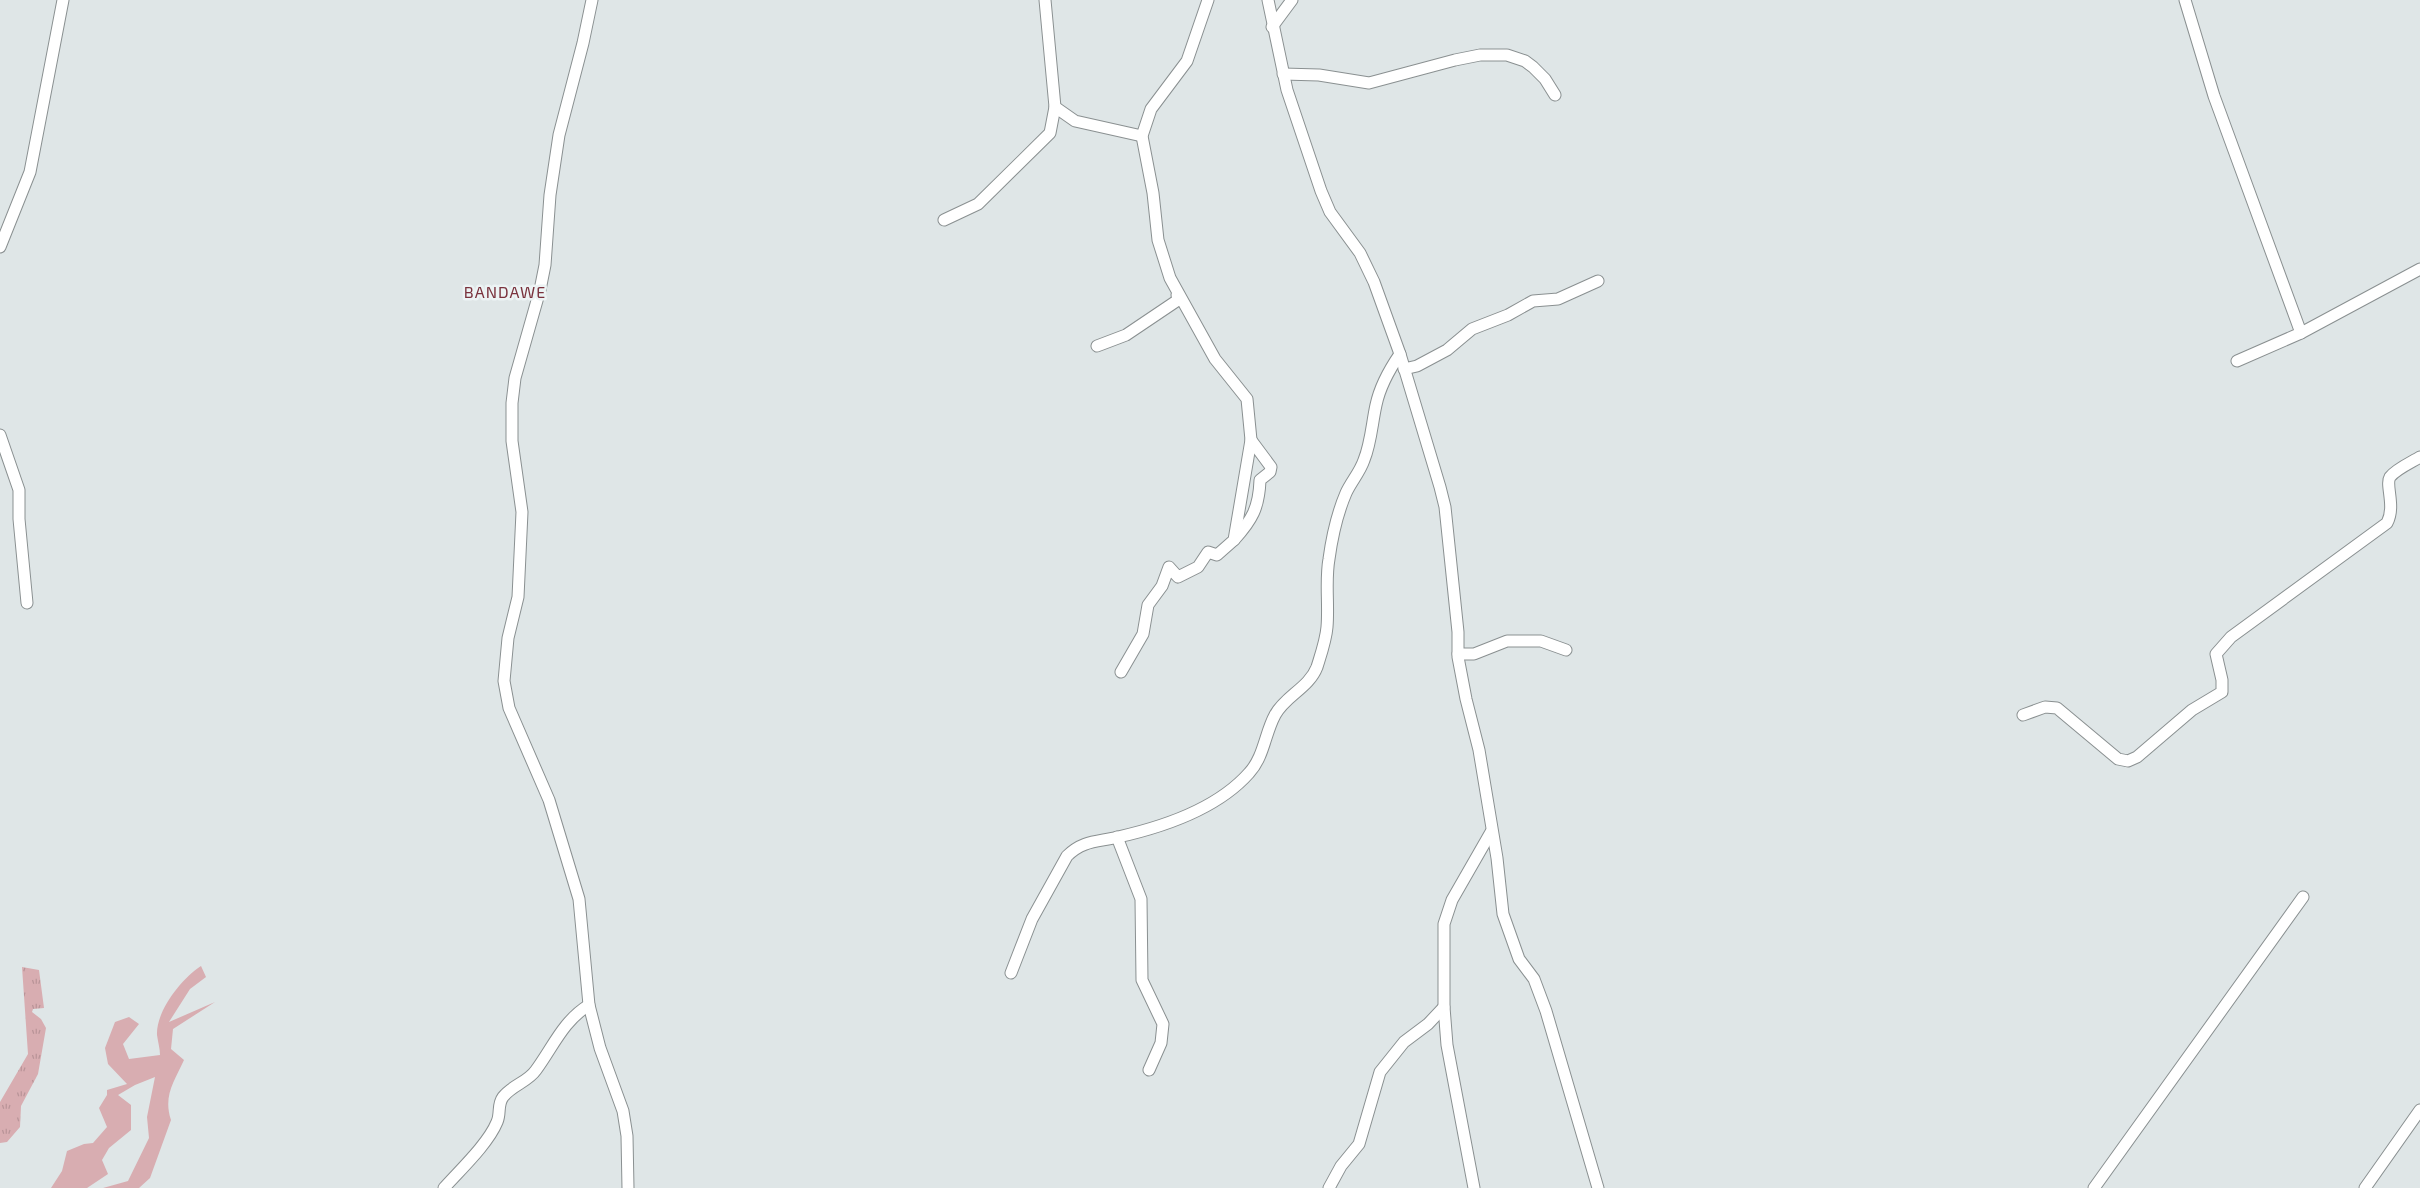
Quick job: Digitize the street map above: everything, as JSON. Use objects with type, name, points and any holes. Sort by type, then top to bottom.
[{"type":"street","points":[[0,247],[30,172],[63,0]]},
{"type":"street","points":[[592,0],[559,135],[550,195],[545,265],[540,290],[515,378],[512,403],[512,442],[522,512],[518,597],[508,638],[504,681],[509,708],[549,800],[578,899],[589,1005],[600,1048],[622,1111],[627,1136],[628,1188]]},
{"type":"street","points":[[944,220],[978,204],[1050,133],[1055,107],[1045,0]]},
{"type":"street","points":[[1208,0],[1187,61],[1152,109],[1142,136],[1153,193],[1158,240],[1164,262],[1178,294],[1215,358],[1247,399],[1251,440],[1234,540]]},
{"type":"street","points":[[1268,0],[1283,74],[1321,191],[1330,212],[1360,253],[1374,282],[1400,354],[1445,507],[1458,654],[1466,699],[1479,750],[1491,832],[1497,858],[1503,914],[1519,959],[1534,979],[1546,1011],[1598,1188]]},
{"type":"street","points":[[1272,27],[1292,0]]},
{"type":"street","points":[[2185,0],[2214,96],[2301,333]]},
{"type":"street","points":[[1283,74],[1319,75],[1369,83],[1455,60],[1480,55],[1507,55],[1525,61],[1533,67],[1545,79],[1555,95]]},
{"type":"street","points":[[1055,107],[1074,121],[1142,136]]},
{"type":"street","points":[[2237,361],[2301,333],[2420,269]]},
{"type":"street","points":[[1404,369],[1417,366],[1447,350],[1472,329],[1508,316],[1533,301],[1558,299],[1598,281]]},
{"type":"street","points":[[1097,346],[1126,335],[1139,327],[1152,316],[1174,304],[1178,300],[1178,294]]},
{"type":"street","points":[[1011,973],[1032,919],[1067,856],[1081,844],[1117,837],[1184,815],[1214,801],[1237,784],[1250,772],[1256,762],[1276,712],[1298,692],[1316,670],[1327,626],[1328,561],[1336,520],[1346,493],[1364,461],[1376,404],[1383,384],[1400,354]]},
{"type":"street","points":[[0,435],[19,490],[19,519],[26,603]]},
{"type":"street","points":[[1121,672],[1143,634],[1148,605],[1162,586],[1169,567],[1178,578],[1198,568],[1208,552],[1217,555],[1250,522],[1260,495],[1260,480],[1270,472],[1271,467],[1251,440]]},
{"type":"street","points":[[2023,715],[2045,707],[2058,708],[2118,759],[2128,761],[2137,757],[2192,710],[2222,692],[2222,680],[2216,654],[2231,637],[2387,523],[2392,514],[2388,484],[2390,477],[2420,457]]},
{"type":"street","points":[[1458,654],[1474,654],[1507,640],[1541,641],[1566,650]]},
{"type":"street","points":[[1474,1188],[1447,1045],[1444,1007],[1444,924],[1446,914],[1491,832]]},
{"type":"street","points":[[1117,837],[1141,899],[1142,980],[1163,1024],[1160,1043],[1149,1070]]},
{"type":"street","points":[[2094,1188],[2303,897]]},
{"type":"street","points":[[444,1188],[488,1138],[497,1122],[499,1103],[505,1094],[534,1073],[565,1025],[576,1013],[589,1005]]},
{"type":"street","points":[[1329,1188],[1341,1166],[1359,1144],[1380,1072],[1404,1042],[1428,1024],[1444,1007]]},
{"type":"street","points":[[2365,1188],[2420,1110]]},
{"type":"green space","points":[[201,966],[206,977],[190,989],[169,1022],[215,1002],[173,1029],[171,1049],[184,1060],[173,1082],[168,1104],[171,1120],[150,1178],[139,1188],[103,1188],[128,1181],[149,1138],[147,1117],[155,1077],[135,1085],[118,1095],[131,1105],[131,1130],[109,1148],[102,1160],[108,1174],[87,1188],[51,1188],[62,1171],[67,1151],[84,1144],[93,1143],[107,1127],[99,1108],[107,1095],[107,1090],[127,1084],[108,1064],[105,1048],[115,1022],[129,1017],[139,1024],[123,1044],[129,1059],[160,1055],[157,1035],[165,1006],[178,987]]},
{"type":"green space","points":[[22,967],[39,970],[44,1008],[33,1009],[32,1012],[41,1019],[46,1028],[38,1074],[21,1106],[20,1127],[7,1142],[0,1143],[0,1102],[28,1054]]},
{"type":"district","name":"BANDAWE","points":[[505,291]]}]
